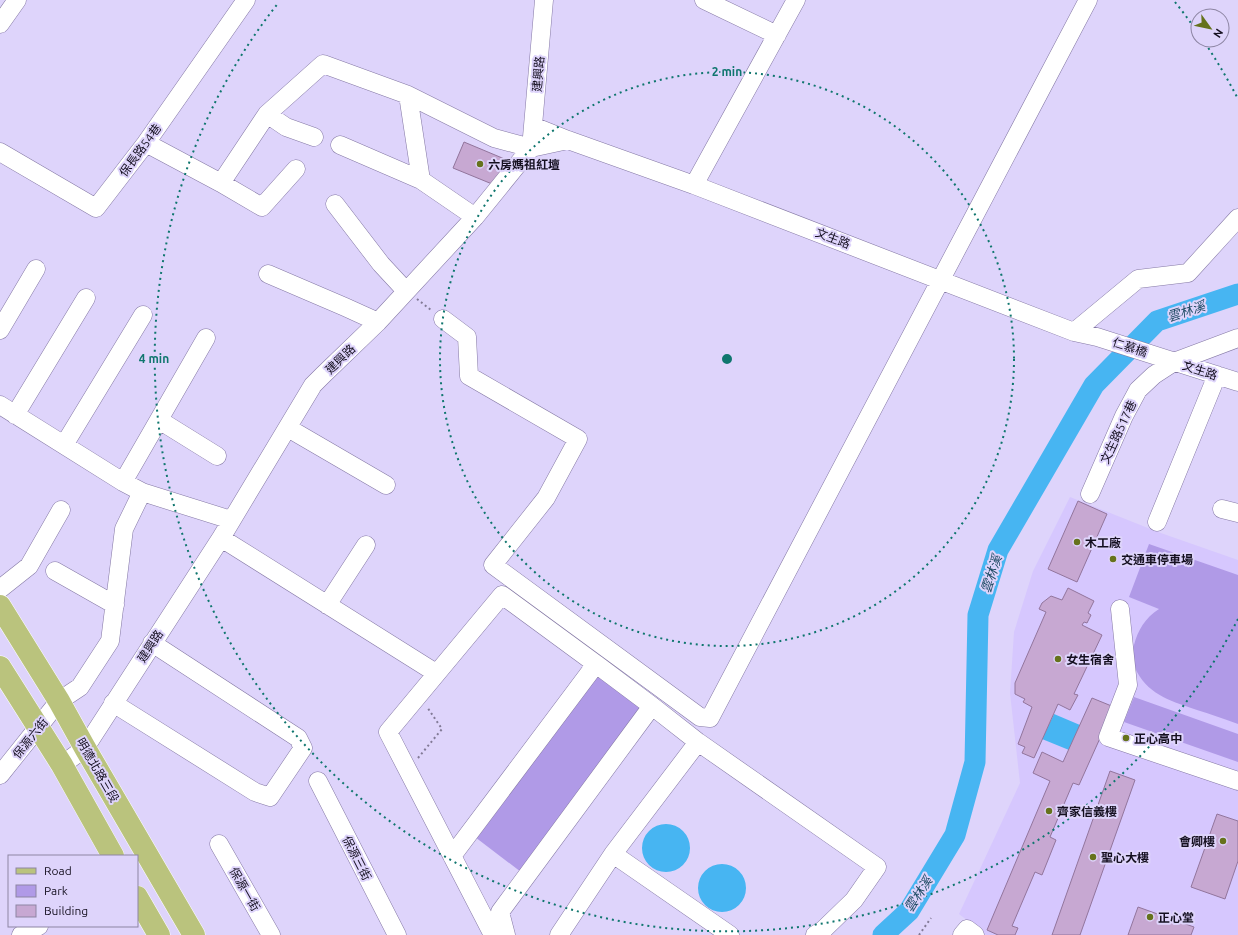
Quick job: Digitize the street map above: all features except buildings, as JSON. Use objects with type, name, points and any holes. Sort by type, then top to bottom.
[{"type":"main road","name":"明德北路三段","points":[[0,606],[59,701],[194,935]]},
{"type":"main road","points":[[0,667],[62,765],[112,855]]},
{"type":"main road","points":[[138,899],[160,935]]},
{"type":"street","points":[[0,24],[17,0]]},
{"type":"street","name":"保長路54巷","points":[[0,152],[96,208],[146,143],[246,0]]},
{"type":"street","name":"建興路","points":[[62,765],[85,748],[220,538],[313,385],[378,322],[475,217],[531,148],[544,0]]},
{"type":"street","points":[[704,0],[777,35]]},
{"type":"street","points":[[694,185],[796,0]]},
{"type":"street","points":[[444,319],[467,337],[469,376],[578,439],[546,498],[493,565],[700,717],[710,718],[1088,0]]},
{"type":"street","points":[[221,183],[267,114],[323,64],[408,96],[494,138],[531,148],[568,140]]},
{"type":"street","points":[[408,96],[421,180]]},
{"type":"street","points":[[267,114],[286,127],[314,137]]},
{"type":"street","name":"文生路","points":[[533,126],[694,185],[1074,332],[1098,337]]},
{"type":"street","points":[[146,143],[221,183],[262,207],[296,169]]},
{"type":"street","points":[[340,145],[421,180],[475,217]]},
{"type":"street","points":[[335,204],[381,264],[406,291]]},
{"type":"street","points":[[1074,332],[1138,279],[1188,273],[1238,218]]},
{"type":"street","points":[[0,330],[36,269]]},
{"type":"street","points":[[268,274],[378,322]]},
{"type":"street","points":[[15,415],[86,298]]},
{"type":"street","points":[[64,445],[143,315]]},
{"type":"street","name":"仁慕橋","points":[[1098,337],[1168,360]]},
{"type":"street","points":[[123,482],[206,338]]},
{"type":"street","name":"文生路517巷","points":[[1090,494],[1124,416],[1138,390],[1168,360],[1238,338]]},
{"type":"street","name":"文生路","points":[[1168,360],[1238,382]]},
{"type":"street","points":[[1157,522],[1217,375]]},
{"type":"street","points":[[0,405],[123,482],[142,492],[231,520]]},
{"type":"street","points":[[159,420],[217,456]]},
{"type":"street","points":[[288,428],[386,485]]},
{"type":"street","name":"保源六街","points":[[2,767],[38,728],[59,701],[80,687],[110,640],[124,529],[142,492]]},
{"type":"street","points":[[0,589],[29,566],[62,510]]},
{"type":"street","points":[[220,538],[436,673]]},
{"type":"street","points":[[326,605],[366,545]]},
{"type":"street","points":[[55,571],[115,605]]},
{"type":"street","points":[[493,935],[388,732],[502,595],[698,742],[877,867],[854,900],[823,930],[815,935]]},
{"type":"street","points":[[1120,609],[1128,685],[1108,736],[1238,781]]},
{"type":"street","points":[[113,703],[256,792],[270,797],[303,748],[298,738],[152,644]]},
{"type":"street","points":[[452,856],[596,664]]},
{"type":"street","points":[[506,935],[500,912],[652,706]]},
{"type":"street","points":[[559,935],[613,854],[698,742]]},
{"type":"street","name":"保源三街","points":[[318,781],[397,935]]},
{"type":"street","name":"保源一街","points":[[219,844],[271,935]]},
{"type":"street","points":[[613,854],[719,932]]},
{"type":"street","points":[[21,935],[37,927]]},
{"type":"street","points":[[962,935],[967,929],[976,935]]},
{"type":"path","points":[[406,291],[444,319]]},
{"type":"path","points":[[408,771],[442,729],[419,694]]},
{"type":"path","points":[[919,935],[931,918]]},
{"type":"shaded area","name":"正心高中","points":[[1070,497],[1158,532],[1238,560],[1238,935],[986,935],[959,914],[1020,783],[1010,693],[1014,632],[1033,571]]},
{"type":"green space","points":[[1149,544],[1238,575],[1238,724],[1163,697],[1149,687],[1137,672],[1132,656],[1136,640],[1140,629],[1146,620],[1159,609],[1129,597]]},
{"type":"green space","points":[[597,669],[645,707],[521,872],[475,837]]},
{"type":"green space","points":[[1134,697],[1238,734],[1238,762],[1124,722]]},
{"type":"water","points":[[1054,714],[1080,725],[1069,750],[1042,739]]},
{"type":"water","points":[[661,824],[671,824],[683,831],[690,843],[690,853],[683,865],[671,872],[661,872],[653,868],[646,861],[642,853],[642,843],[646,835],[653,828]]},
{"type":"water","points":[[717,864],[727,864],[739,871],[746,883],[746,893],[739,905],[727,912],[717,912],[709,908],[702,901],[698,893],[698,883],[702,875],[709,868]]},
{"type":"waterway","name":"雲林溪","points":[[883,935],[909,911],[955,835],[975,762],[978,615],[998,550],[1094,385],[1157,321],[1238,294]]},
{"type":"place","name":"六房媽祖紅壇","points":[[480,164]]},
{"type":"place","name":"木工廠","points":[[1077,542]]},
{"type":"place","name":"交通車停車場","points":[[1113,559]]},
{"type":"place","name":"女生宿舍","points":[[1058,659]]},
{"type":"place","name":"正心高中","points":[[1126,738]]},
{"type":"place","name":"齊家信義樓","points":[[1049,811]]},
{"type":"place","name":"會卿樓","points":[[1223,841]]},
{"type":"place","name":"聖心大樓","points":[[1093,857]]},
{"type":"place","name":"正心堂","points":[[1150,917]]}]
